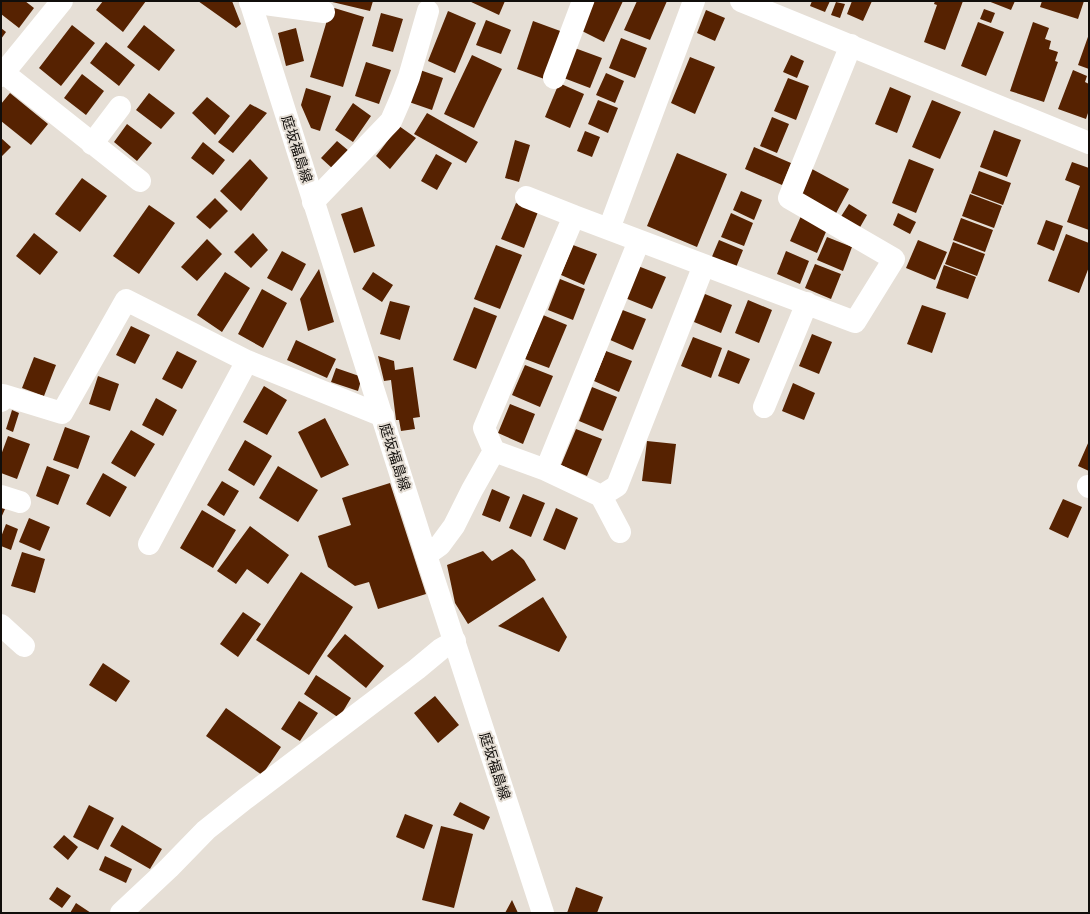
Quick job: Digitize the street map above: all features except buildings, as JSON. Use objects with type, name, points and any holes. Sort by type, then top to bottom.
[{"type":"street","points":[[62,1],[3,75],[140,181]]},
{"type":"street","points":[[554,78],[584,1]]},
{"type":"street","points":[[609,229],[694,1]]},
{"type":"street","points":[[741,1],[1089,143]]},
{"type":"street","points":[[250,2],[324,12]]},
{"type":"street","name":"庭坂福島線","points":[[250,2],[426,554],[543,913]]},
{"type":"street","points":[[316,209],[391,121],[401,98],[428,11]]},
{"type":"street","points":[[526,197],[855,322],[894,259],[789,198],[851,45]]},
{"type":"street","points":[[92,144],[120,107]]},
{"type":"street","points":[[316,209],[338,198]]},
{"type":"street","points":[[574,216],[484,428],[494,451],[546,470],[601,496],[620,532]]},
{"type":"street","points":[[546,470],[639,241]]},
{"type":"street","points":[[601,496],[616,486],[704,265]]},
{"type":"street","points":[[1,402],[3,395],[62,413],[126,300],[247,361],[382,416]]},
{"type":"street","points":[[764,407],[806,303]]},
{"type":"street","points":[[149,544],[247,361]]},
{"type":"street","points":[[426,554],[440,545],[454,526],[494,451]]},
{"type":"street","points":[[1,625],[24,646]]},
{"type":"street","points":[[121,913],[169,868],[206,830],[417,669],[441,649],[455,641]]}]
